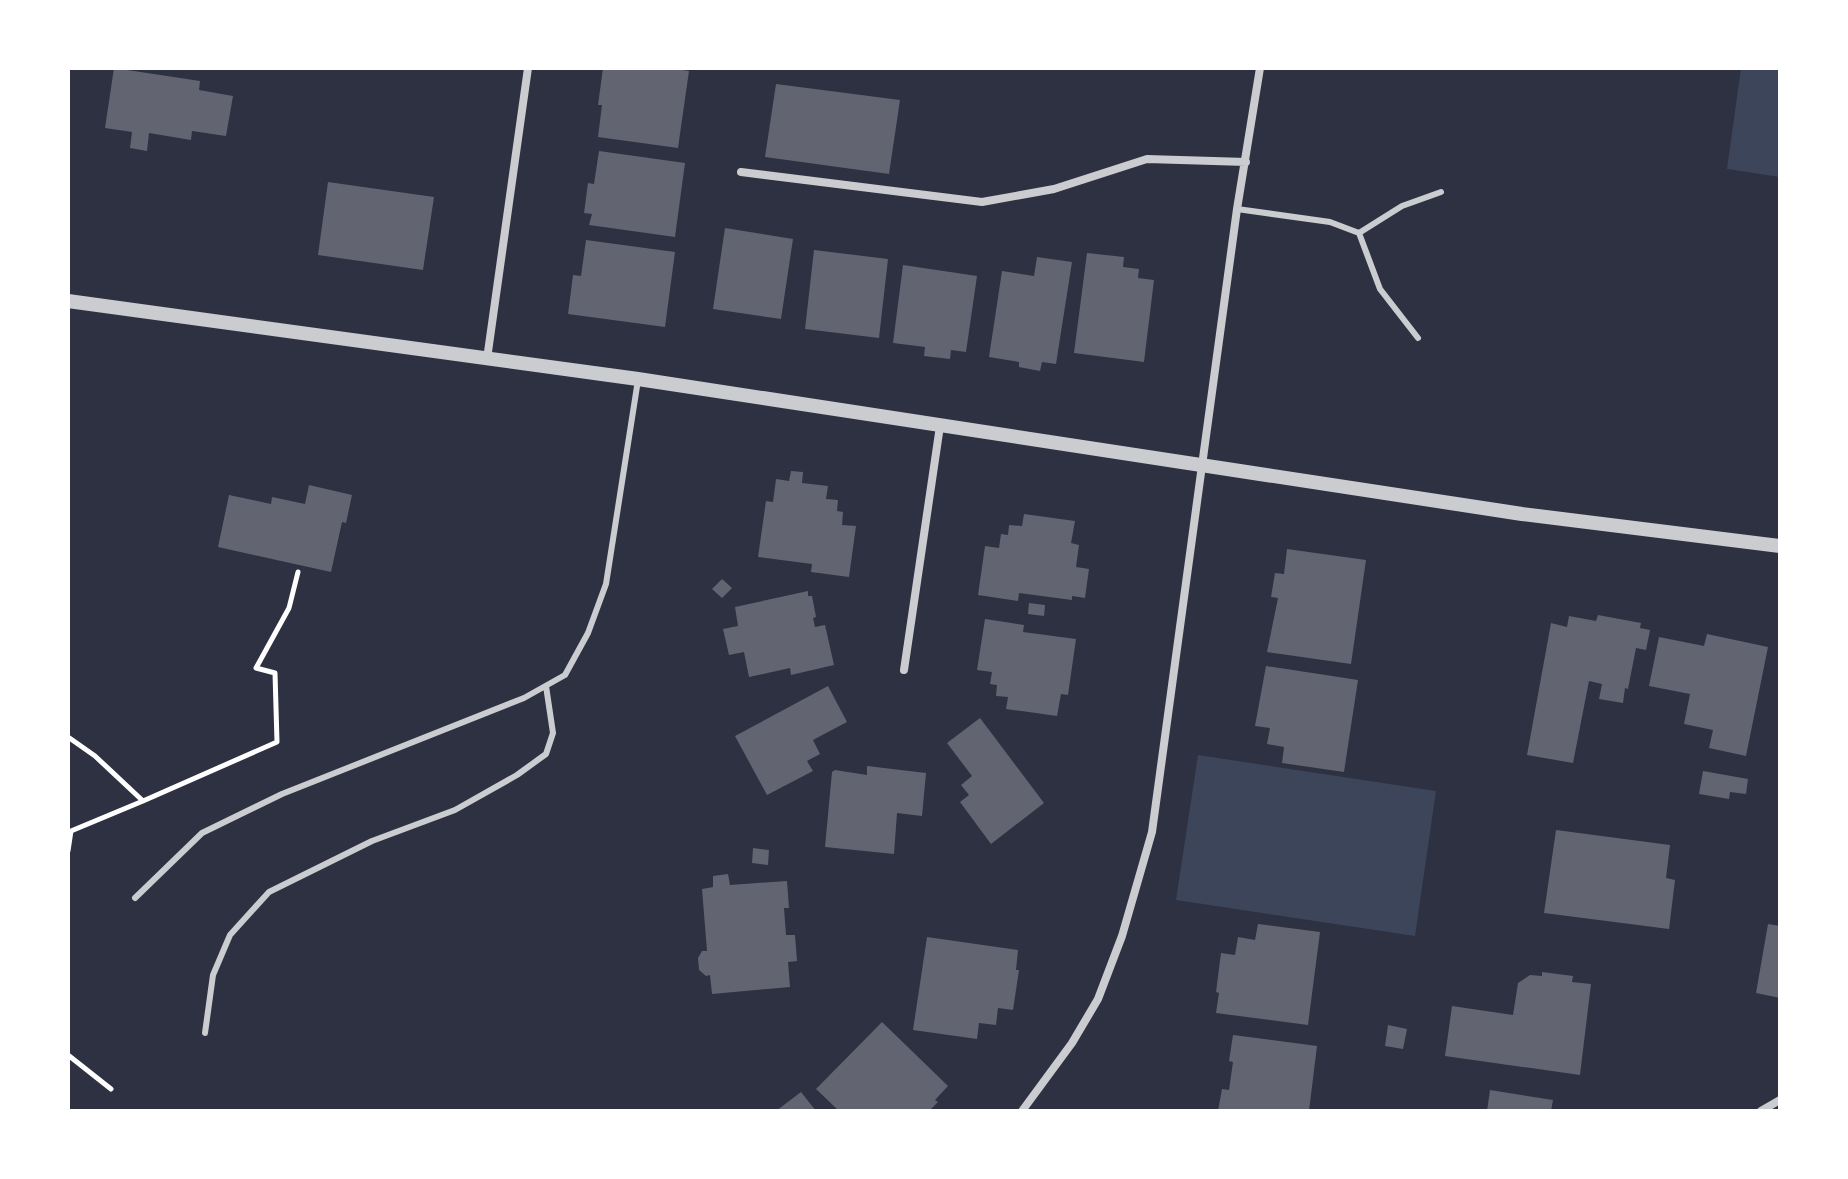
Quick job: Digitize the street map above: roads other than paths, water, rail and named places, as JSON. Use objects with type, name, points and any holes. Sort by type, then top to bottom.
[{"type":"street","points":[[487,359],[528,68]]},
{"type":"street","points":[[1022,1111],[1072,1043],[1098,999],[1137,888],[1152,832],[1237,209],[1260,68]]},
{"type":"street","points":[[741,172],[982,202],[1054,189],[1147,159],[1246,162]]},
{"type":"street","points":[[68,301],[638,379],[1522,514],[1780,546]]},
{"type":"street","points":[[904,670],[940,426]]},
{"type":"street","points":[[1761,1111],[1780,1100]]},
{"type":"lane","points":[[1359,233],[1402,206],[1441,192]]},
{"type":"lane","points":[[1237,209],[1330,222],[1359,233],[1380,289],[1418,338]]},
{"type":"lane","points":[[135,898],[202,833],[282,794],[524,698],[565,675],[588,633],[606,584],[638,379]]},
{"type":"lane","points":[[205,1033],[213,975],[230,935],[269,892],[372,841],[455,810],[517,775],[546,754],[553,733],[546,686]]}]
